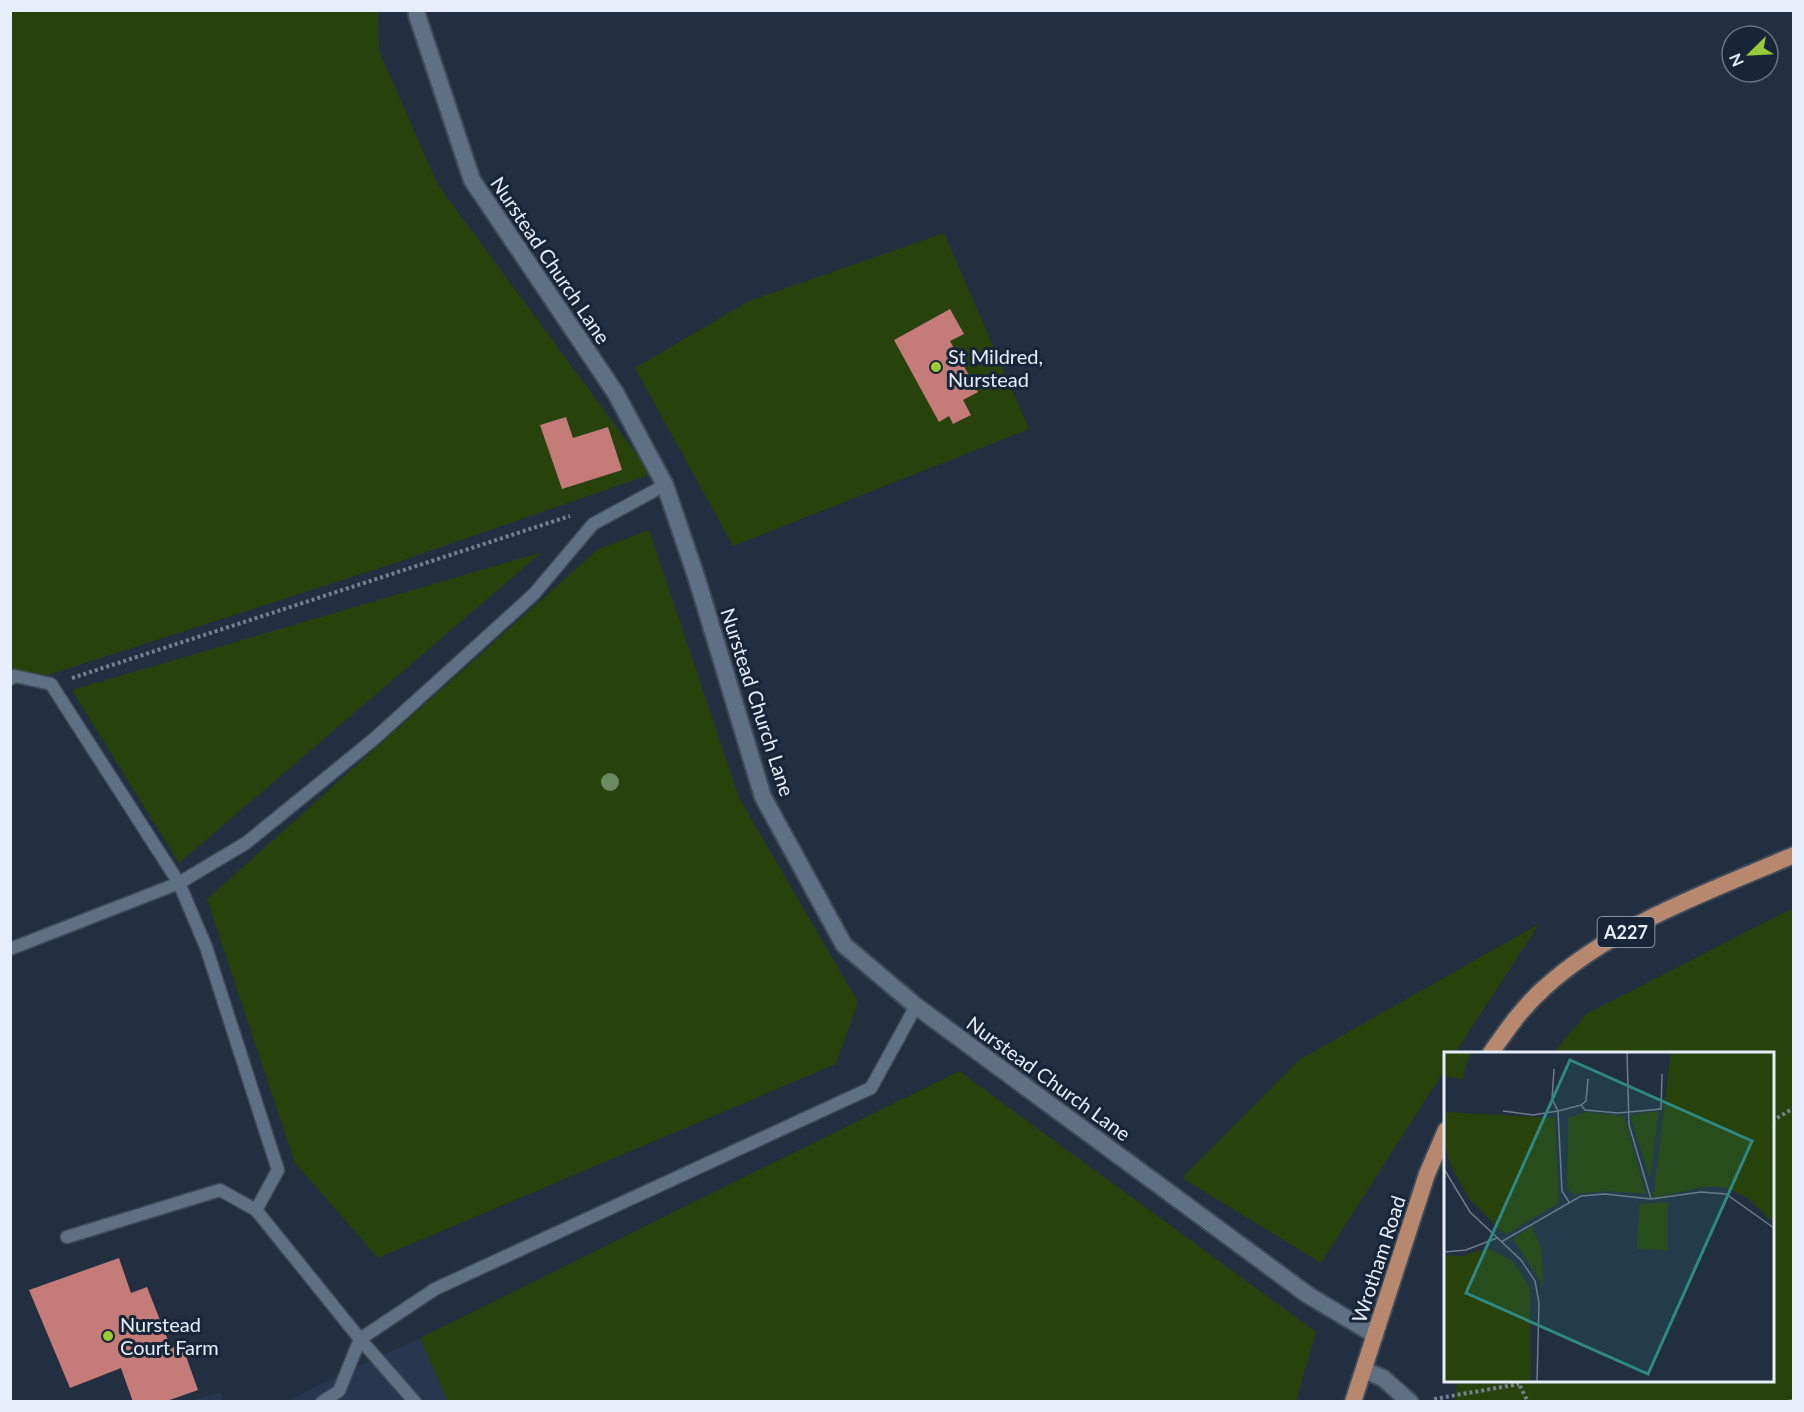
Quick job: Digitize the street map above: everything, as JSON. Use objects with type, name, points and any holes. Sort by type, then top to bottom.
[{"type":"main road","name":"A227","points":[[1491,1052],[1543,989],[1597,950],[1647,920],[1794,855]]},
{"type":"main road","name":"Wrotham Road","points":[[1353,1401],[1427,1174],[1444,1135]]},
{"type":"street","name":"Nurstead Church Lane","points":[[417,10],[472,180],[615,392],[665,485],[696,576],[763,796],[844,945],[916,1006],[1308,1295],[1375,1335]]},
{"type":"street","points":[[1364,1370],[1387,1381],[1410,1401]]},
{"type":"lane","points":[[10,950],[179,883],[246,843],[374,739],[534,594],[593,524],[665,485]]},
{"type":"lane","points":[[10,679],[15,676],[51,684],[179,883],[206,947],[278,1170],[256,1210]]},
{"type":"lane","points":[[322,1401],[339,1391],[360,1339],[435,1289],[871,1088],[916,1006]]},
{"type":"lane","points":[[67,1238],[220,1190],[256,1210],[360,1339],[415,1401]]},
{"type":"path","points":[[51,684],[574,514]]},
{"type":"path","points":[[1774,1120],[1794,1108]]},
{"type":"path","points":[[1430,1400],[1519,1382],[1528,1401]]},
{"type":"path","points":[[1789,1401],[1794,1400]]},
{"type":"shaded area","points":[[420,1338],[448,1401],[286,1402],[319,1385]]},
{"type":"shaded area","points":[[220,1392],[223,1401],[190,1401]]},
{"type":"green space","points":[[10,11],[378,11],[379,51],[438,185],[651,474],[398,562],[11,687]],"holes":[[[566,417],[573,438],[608,427],[622,470],[562,489],[541,425]]]},
{"type":"green space","points":[[944,233],[1029,429],[733,546],[635,368],[749,301]],"holes":[[[950,309],[964,334],[950,341],[963,400],[971,415],[954,424],[949,416],[939,421],[894,340]]]},
{"type":"green space","points":[[649,530],[739,798],[858,1002],[836,1064],[378,1258],[295,1163],[207,899],[598,549]]},
{"type":"green space","points":[[542,552],[179,863],[72,690]]},
{"type":"green space","points":[[1793,908],[1793,1401],[1457,1401],[1455,1399],[1457,1382],[1774,1382],[1774,1052],[1554,1052],[1586,1014]]},
{"type":"green space","points":[[1539,924],[1456,1052],[1444,1052],[1444,1071],[1321,1263],[1182,1178],[1299,1060]]},
{"type":"green space","points":[[959,1071],[1316,1332],[1296,1401],[448,1401],[420,1338]]},
{"type":"building","name":"St Mildred, Nurstead","points":[[950,309],[964,334],[950,341],[978,392],[963,400],[971,415],[953,424],[949,416],[939,422],[894,340]]},
{"type":"building","points":[[566,417],[573,438],[608,427],[622,470],[562,489],[540,425]]},
{"type":"building","name":"Nurstead Court Farm","points":[[119,1258],[131,1293],[147,1287],[171,1348],[182,1345],[198,1390],[164,1402],[133,1402],[121,1368],[70,1388],[29,1290]]},
{"type":"place","name":"St Mildred, Nurstead","points":[[936,367]]},
{"type":"place","name":"Nurstead Court Farm","points":[[108,1336]]}]
